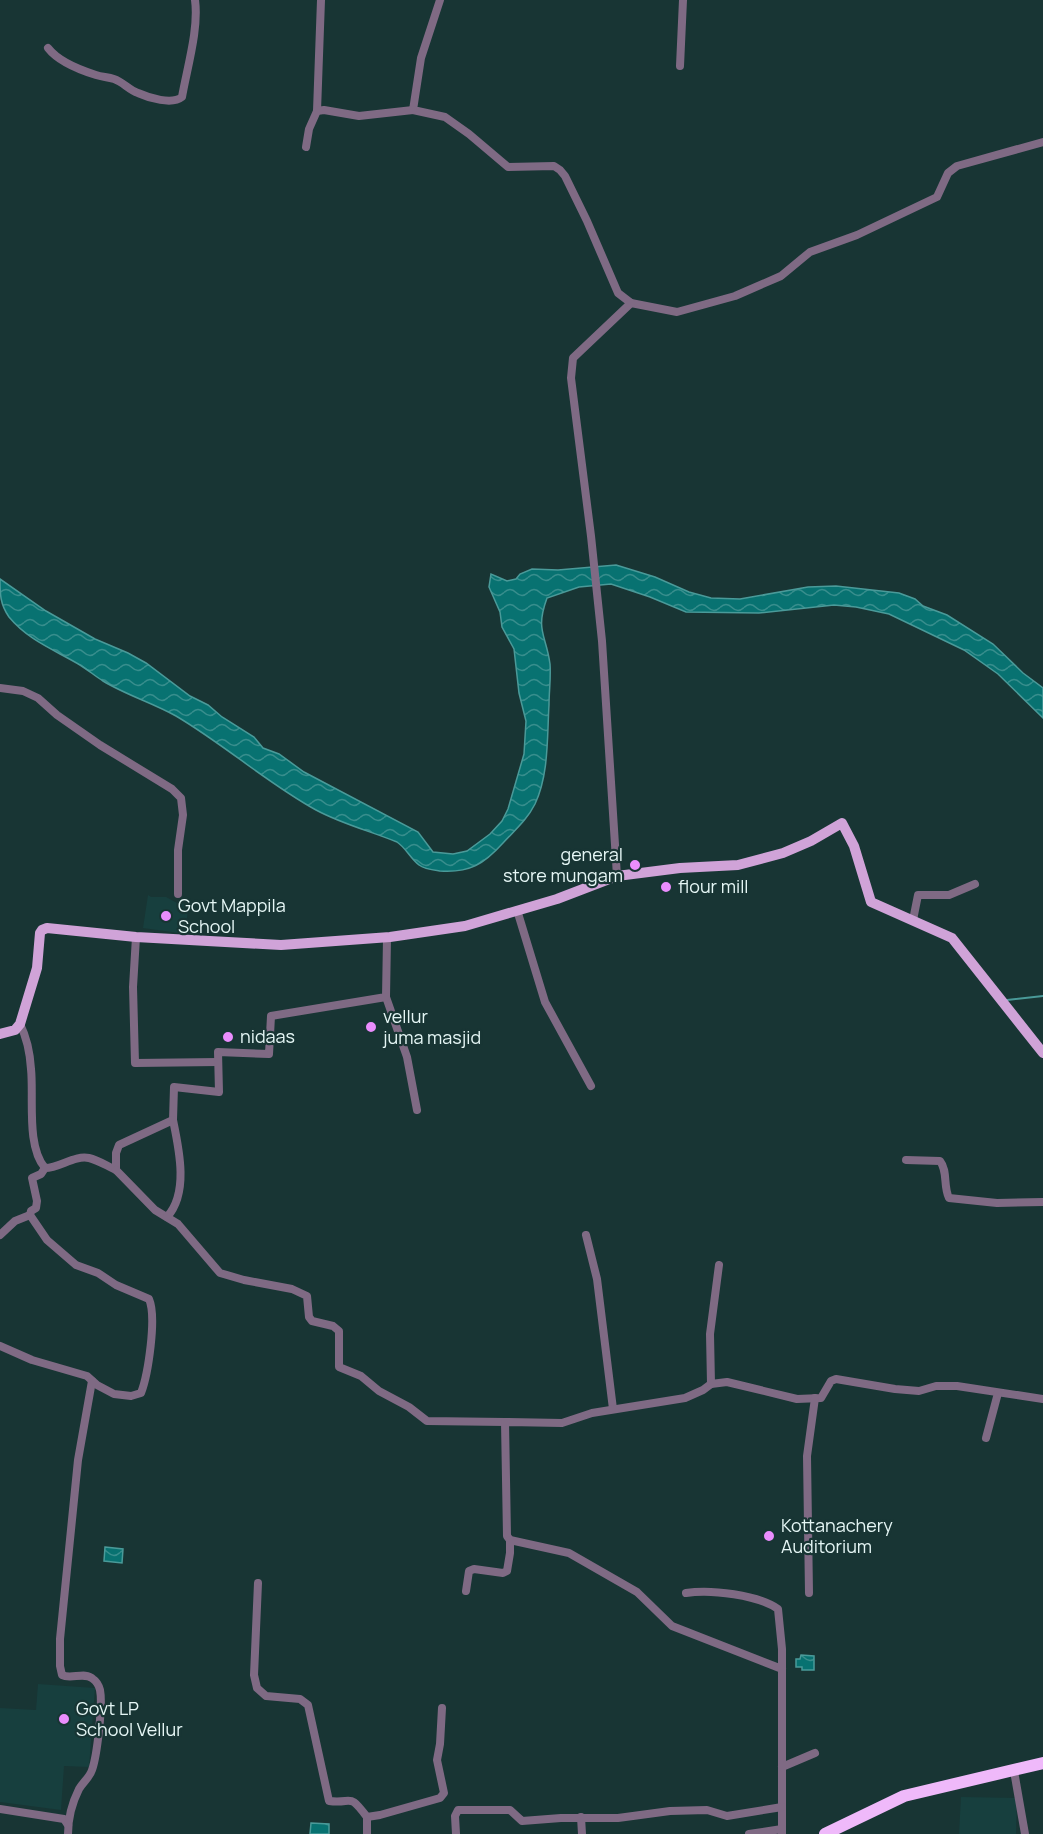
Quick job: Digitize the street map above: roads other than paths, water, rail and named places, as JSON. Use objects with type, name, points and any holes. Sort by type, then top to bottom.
[{"type":"highway","points":[[825,1834],[904,1796],[1043,1763]]},
{"type":"main road","points":[[0,1034],[15,1030],[20,1024],[37,968],[38,941],[42,930],[47,928],[136,937],[281,945],[387,938],[465,926],[557,898],[617,876],[680,868],[738,865],[783,853],[811,841],[842,823],[854,846],[871,902],[952,938],[1043,1053]]},
{"type":"street","points":[[48,48],[52,53],[85,72],[113,78],[137,93],[175,101],[182,97],[193,35],[195,0]]},
{"type":"street","points":[[306,147],[309,129],[317,111],[321,0]]},
{"type":"street","points":[[413,110],[421,58],[437,15],[440,0]]},
{"type":"street","points":[[680,66],[683,0]]},
{"type":"street","points":[[317,111],[324,110],[359,116],[413,110],[445,117],[508,167],[554,166],[566,176],[618,293],[631,303],[677,312],[735,296],[781,276],[810,252],[857,235],[937,197],[948,173],[957,166],[1043,142]]},
{"type":"street","points":[[617,876],[602,641],[574,402],[572,363],[577,353],[631,303]]},
{"type":"street","points":[[0,688],[23,691],[38,698],[57,715],[100,745],[172,789],[181,798],[183,815],[178,850],[178,894]]},
{"type":"street","points":[[913,920],[918,895],[949,895],[975,884]]},
{"type":"street","points":[[517,910],[546,1002],[591,1086]]},
{"type":"street","points":[[136,937],[133,987],[135,1063],[218,1062]]},
{"type":"street","points":[[387,938],[386,997],[407,1057],[417,1110]]},
{"type":"street","points":[[167,1217],[173,1210],[180,1185],[178,1142],[173,1120],[174,1087],[219,1092],[218,1052],[269,1054],[271,1016],[386,997]]},
{"type":"street","points":[[20,1024],[27,1039],[31,1069],[35,1148],[45,1168]]},
{"type":"street","points":[[116,1170],[116,1153],[119,1145],[173,1120]]},
{"type":"street","points":[[0,1235],[15,1221],[30,1215],[31,1211],[36,1208],[37,1201],[32,1178],[41,1174],[45,1168],[90,1158],[116,1170],[155,1210],[178,1224],[220,1274],[292,1289],[307,1296],[309,1317],[312,1321],[333,1326],[339,1331],[339,1366],[362,1376],[379,1391],[409,1407],[427,1421],[562,1423],[592,1413],[685,1398],[711,1384],[728,1382],[797,1399],[821,1398],[831,1381],[836,1378],[895,1389],[920,1391],[936,1386],[957,1386],[1043,1399]]},
{"type":"street","points":[[906,1160],[940,1161],[945,1166],[946,1191],[949,1198],[997,1203],[1043,1202]]},
{"type":"street","points":[[0,1346],[32,1360],[87,1376],[97,1385],[114,1394],[131,1396],[141,1393],[145,1383],[152,1305],[149,1299],[116,1285],[98,1273],[76,1265],[47,1240],[30,1215]]},
{"type":"street","points":[[586,1235],[597,1280],[613,1409]]},
{"type":"street","points":[[711,1384],[710,1334],[719,1265]]},
{"type":"street","points":[[70,1831],[73,1802],[80,1787],[92,1772],[98,1735],[100,1690],[95,1680],[89,1676],[66,1677],[62,1675],[60,1666],[60,1639],[76,1481],[92,1381]]},
{"type":"street","points":[[986,1438],[998,1393]]},
{"type":"street","points":[[809,1593],[807,1456],[815,1398]]},
{"type":"street","points":[[466,1591],[469,1571],[474,1569],[503,1573],[507,1571],[510,1540],[507,1536],[505,1422]]},
{"type":"street","points":[[510,1540],[569,1553],[637,1592],[672,1626],[782,1669]]},
{"type":"street","points":[[258,1583],[254,1675],[257,1688],[266,1696],[300,1699],[308,1705],[329,1801],[348,1799],[355,1801],[367,1816],[367,1834]]},
{"type":"street","points":[[686,1593],[698,1591],[736,1595],[768,1602],[778,1609],[783,1649],[782,1832],[749,1834]]},
{"type":"street","points":[[367,1816],[380,1815],[440,1798],[444,1793],[437,1760],[442,1708]]},
{"type":"street","points":[[782,1767],[815,1754]]},
{"type":"street","points":[[1014,1771],[1025,1834]]},
{"type":"street","points":[[456,1834],[455,1816],[458,1810],[510,1810],[522,1821],[581,1817],[618,1818],[670,1811],[707,1810],[727,1816],[782,1807]]},
{"type":"street","points":[[0,1809],[64,1819],[70,1831]]},
{"type":"street","points":[[581,1817],[582,1834]]},
{"type":"water","points":[[616,565],[711,598],[740,599],[808,587],[836,586],[899,593],[915,599],[923,606],[947,615],[993,644],[1023,673],[1043,688],[1043,718],[998,674],[964,650],[889,614],[834,605],[759,613],[686,612],[611,584],[579,587],[547,598],[542,618],[542,632],[550,669],[545,768],[535,804],[521,825],[483,862],[468,869],[440,871],[419,865],[397,842],[316,810],[280,788],[176,716],[112,686],[34,639],[9,617],[2,603],[0,589],[0,579],[46,611],[95,639],[146,663],[190,696],[208,705],[222,717],[254,737],[263,748],[279,754],[304,772],[418,832],[433,852],[453,854],[467,851],[490,834],[502,821],[508,809],[524,754],[526,721],[519,693],[514,649],[502,627],[500,612],[489,587],[491,574],[507,581],[516,579],[520,574],[532,569],[558,570]]},
{"type":"water","points":[[105,1547],[123,1549],[122,1563],[104,1561]]},
{"type":"water","points":[[801,1655],[814,1656],[814,1670],[802,1670],[802,1667],[796,1667],[796,1659],[800,1659]]},
{"type":"water","points":[[311,1823],[329,1824],[329,1834],[310,1834]]},
{"type":"waterway","points":[[1007,1000],[1043,996]]},
{"type":"place","name":"general store mungam","points":[[635,865]]},
{"type":"place","name":"flour mill","points":[[666,887]]},
{"type":"place","name":"Govt Mappila School","points":[[166,916]]},
{"type":"place","name":"vellur juma masjid","points":[[371,1027]]},
{"type":"place","name":"nidaas","points":[[228,1037]]},
{"type":"place","name":"Kottanachery Auditorium","points":[[769,1536]]},
{"type":"place","name":"Govt LP School Vellur","points":[[64,1719]]}]
